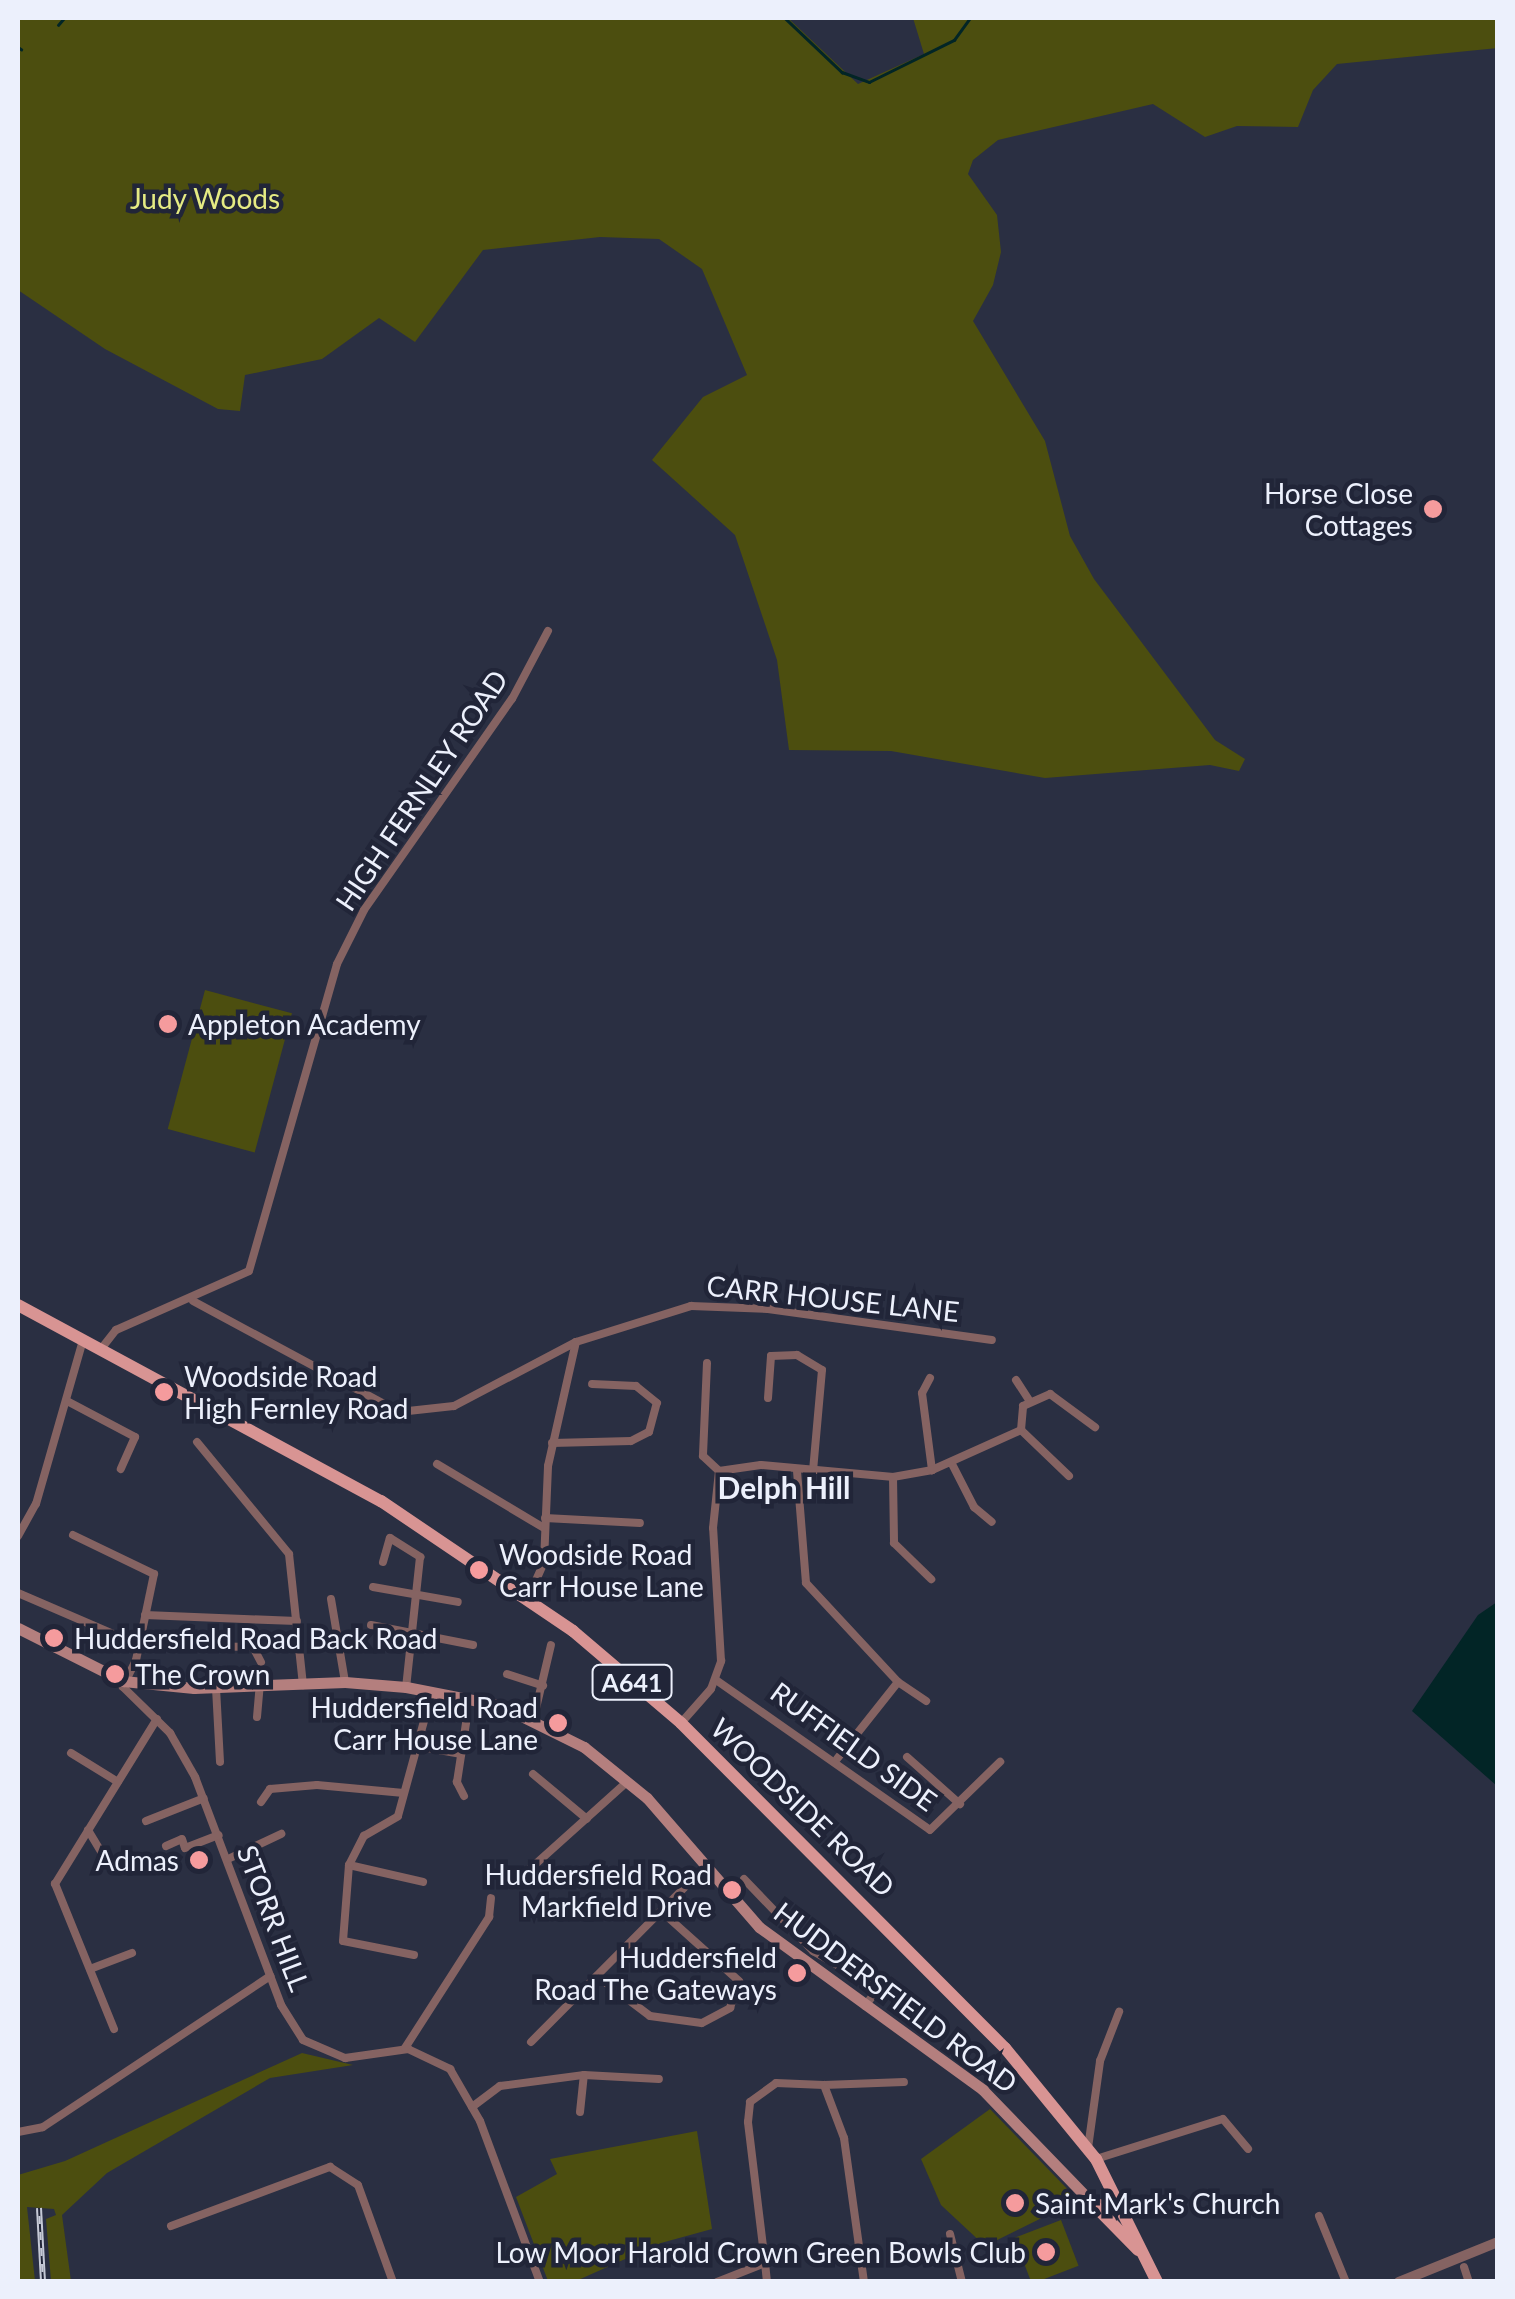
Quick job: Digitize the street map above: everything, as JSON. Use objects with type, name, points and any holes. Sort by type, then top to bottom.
[{"type":"main road","name":"WOODSIDE ROAD","points":[[18,1305],[381,1502],[529,1596],[681,1723],[887,1924],[1004,2048],[1092,2154],[1122,2208]]},
{"type":"main road","name":"HUDDERSFIELD ROAD","points":[[18,1628],[123,1681],[216,1688],[345,1682],[406,1687],[499,1705],[584,1747],[627,1782],[760,1927],[983,2090],[1092,2202]]},
{"type":"main road","points":[[1092,2202],[1122,2208]]},
{"type":"main road","points":[[1092,2202],[1146,2259]]},
{"type":"main road","name":"A641","points":[[1122,2208],[1157,2282]]},
{"type":"street","name":"HIGH FERNLEY ROAD","points":[[100,1349],[116,1330],[193,1301],[249,1271],[337,964],[364,910],[512,699],[548,632]]},
{"type":"street","name":"CARR HOUSE LANE","points":[[193,1301],[399,1412],[454,1406],[576,1342],[665,1312],[716,1304],[992,1340]]},
{"type":"street","points":[[18,1536],[36,1504],[82,1340]]},
{"type":"street","points":[[529,1596],[544,1562],[552,1444],[576,1342]]},
{"type":"street","points":[[768,1398],[771,1356],[798,1355],[822,1370],[813,1471]]},
{"type":"street","points":[[707,1363],[702,1456],[719,1470],[762,1465],[893,1477],[932,1470],[1022,1430]]},
{"type":"street","points":[[930,1378],[922,1393],[922,1431],[932,1470]]},
{"type":"street","points":[[1016,1380],[1029,1400]]},
{"type":"street","points":[[552,1444],[631,1442],[650,1432],[656,1403],[636,1386],[592,1384]]},
{"type":"street","points":[[1029,1400],[1058,1397],[1095,1427]]},
{"type":"street","points":[[1029,1400],[1020,1414],[1022,1430],[1069,1476]]},
{"type":"street","points":[[68,1401],[135,1437],[122,1469]]},
{"type":"street","points":[[197,1442],[280,1535],[290,1554],[303,1684]]},
{"type":"street","points":[[952,1462],[974,1507],[992,1522]]},
{"type":"street","points":[[438,1464],[544,1523],[640,1522]]},
{"type":"street","points":[[681,1723],[716,1680],[722,1661],[714,1480],[719,1470]]},
{"type":"street","points":[[797,1471],[806,1583],[898,1682],[926,1701]]},
{"type":"street","points":[[893,1477],[894,1543],[932,1579]]},
{"type":"street","points":[[73,1535],[154,1574],[139,1645],[123,1681]]},
{"type":"street","points":[[383,1562],[390,1538],[420,1557],[406,1687]]},
{"type":"street","points":[[373,1587],[458,1602]]},
{"type":"street","points":[[18,1593],[139,1645],[253,1647],[261,1662]]},
{"type":"street","points":[[332,1599],[345,1682]]},
{"type":"street","points":[[145,1615],[298,1621]]},
{"type":"street","points":[[371,1625],[473,1644]]},
{"type":"street","points":[[533,1722],[552,1644]]},
{"type":"street","points":[[507,1674],[544,1686]]},
{"type":"street","name":"RUFFIELD SIDE","points":[[716,1680],[837,1759],[930,1830],[1000,1762]]},
{"type":"street","name":"STORR HILL","points":[[123,1681],[126,1692],[157,1719],[204,1798],[270,1976],[303,2040],[320,2052],[344,2058],[404,2049]]},
{"type":"street","points":[[837,1759],[898,1682]]},
{"type":"street","points":[[257,1716],[260,1686]]},
{"type":"street","points":[[216,1688],[220,1762]]},
{"type":"street","points":[[414,1955],[343,1941],[349,1865],[364,1836],[398,1816],[432,1692]]},
{"type":"street","points":[[114,2029],[55,1888],[157,1719]]},
{"type":"street","points":[[464,1796],[457,1782],[466,1723]]},
{"type":"street","points":[[417,1746],[461,1754]]},
{"type":"street","points":[[71,1753],[118,1782]]},
{"type":"street","points":[[907,1757],[960,1804]]},
{"type":"street","points":[[533,1774],[586,1819]]},
{"type":"street","points":[[520,1878],[627,1782]]},
{"type":"street","points":[[260,1802],[270,1789],[317,1785],[404,1793]]},
{"type":"street","points":[[146,1821],[204,1798]]},
{"type":"street","points":[[88,1830],[106,1858]]},
{"type":"street","points":[[228,1858],[281,1834]]},
{"type":"street","points":[[166,1846],[182,1840],[185,1848],[219,1835]]},
{"type":"street","points":[[349,1865],[422,1882]]},
{"type":"street","points":[[531,2042],[706,1866]]},
{"type":"street","points":[[744,1880],[813,1952],[839,1966],[870,1971],[874,1994],[865,2007]]},
{"type":"street","points":[[491,1898],[488,1917],[404,2049],[430,2054],[450,2069],[472,2106],[540,2282]]},
{"type":"street","points":[[597,1976],[650,2016],[702,2023],[730,2008],[739,1981],[662,1911]]},
{"type":"street","points":[[90,1969],[132,1953]]},
{"type":"street","points":[[18,2132],[43,2127],[270,1976]]},
{"type":"street","points":[[1119,2012],[1100,2061],[1092,2154],[1223,2118],[1248,2149]]},
{"type":"street","points":[[472,2106],[500,2086],[584,2075],[659,2078]]},
{"type":"street","points":[[580,2112],[584,2075]]},
{"type":"street","points":[[767,2282],[750,2102],[776,2083],[904,2082]]},
{"type":"street","points":[[824,2085],[844,2138],[864,2282]]},
{"type":"street","points":[[171,2226],[330,2167],[358,2185],[394,2282]]},
{"type":"street","points":[[1320,2216],[1346,2282]]},
{"type":"street","points":[[950,2234],[962,2282]]},
{"type":"street","points":[[1399,2282],[1498,2242]]},
{"type":"street","points":[[717,2282],[765,2263]]},
{"type":"street","points":[[1464,2267],[1469,2282]]},
{"type":"green space","name":"Judy Woods","points":[[18,18],[788,18],[858,84],[924,54],[913,18],[1497,18],[1498,48],[1337,64],[1313,90],[1298,127],[1237,126],[1205,137],[1153,104],[998,140],[973,160],[968,174],[997,215],[1001,252],[993,285],[973,321],[1045,441],[1070,536],[1094,579],[1215,740],[1245,759],[1239,771],[1210,765],[1045,778],[891,751],[789,750],[777,660],[735,535],[652,460],[703,397],[747,375],[702,269],[659,239],[600,237],[483,250],[415,342],[379,318],[322,359],[245,375],[240,411],[218,409],[105,349],[18,290]]},
{"type":"green space","points":[[205,990],[292,1013],[255,1152],[168,1129]]},
{"type":"green space","points":[[302,2053],[353,2065],[270,2078],[107,2173],[62,2215],[71,2281],[51,2281],[46,2219],[56,2215],[54,2209],[27,2207],[35,2281],[18,2281],[18,2175],[65,2161]]},
{"type":"green space","points":[[990,2109],[1078,2200],[985,2246],[941,2205],[921,2159]]},
{"type":"green space","points":[[697,2131],[712,2229],[661,2243],[576,2281],[548,2281],[516,2197],[557,2174],[550,2159]]},
{"type":"green space","name":"Low Moor Harold Crown Green Bowls Club","points":[[1061,2220],[1079,2266],[1031,2282],[1014,2238]]},
{"type":"shaded area","points":[[1497,1602],[1497,1786],[1412,1711],[1478,1615]]},
{"type":"waterway","points":[[58,25],[64,18]]},
{"type":"waterway","points":[[685,18],[691,18]]},
{"type":"waterway","points":[[785,18],[842,72],[869,82],[954,40],[970,18]]},
{"type":"railway","points":[[39,2208],[43,2282]]},
{"type":"place","name":"Horse Close Cottages","points":[[1433,509]]},
{"type":"place","name":"Appleton Academy","points":[[168,1024]]},
{"type":"place","name":"Woodside Road High Fernley Road","points":[[164,1392]]},
{"type":"place","name":"Woodside Road Carr House Lane","points":[[479,1570]]},
{"type":"place","name":"Huddersfield Road Back Road","points":[[54,1638]]},
{"type":"place","name":"The Crown","points":[[115,1674]]},
{"type":"place","name":"Huddersfield Road Carr House Lane","points":[[558,1723]]},
{"type":"place","name":"Admas","points":[[199,1860]]},
{"type":"place","name":"Huddersfield Road Markfield Drive","points":[[732,1890]]},
{"type":"place","name":"Huddersfield Road The Gateways","points":[[797,1973]]},
{"type":"place","name":"Saint Mark's Church","points":[[1015,2203]]},
{"type":"place","name":"Low Moor Harold Crown Green Bowls Club","points":[[1046,2252]]},
{"type":"district","name":"Delph Hill","points":[[784,1487]]}]
